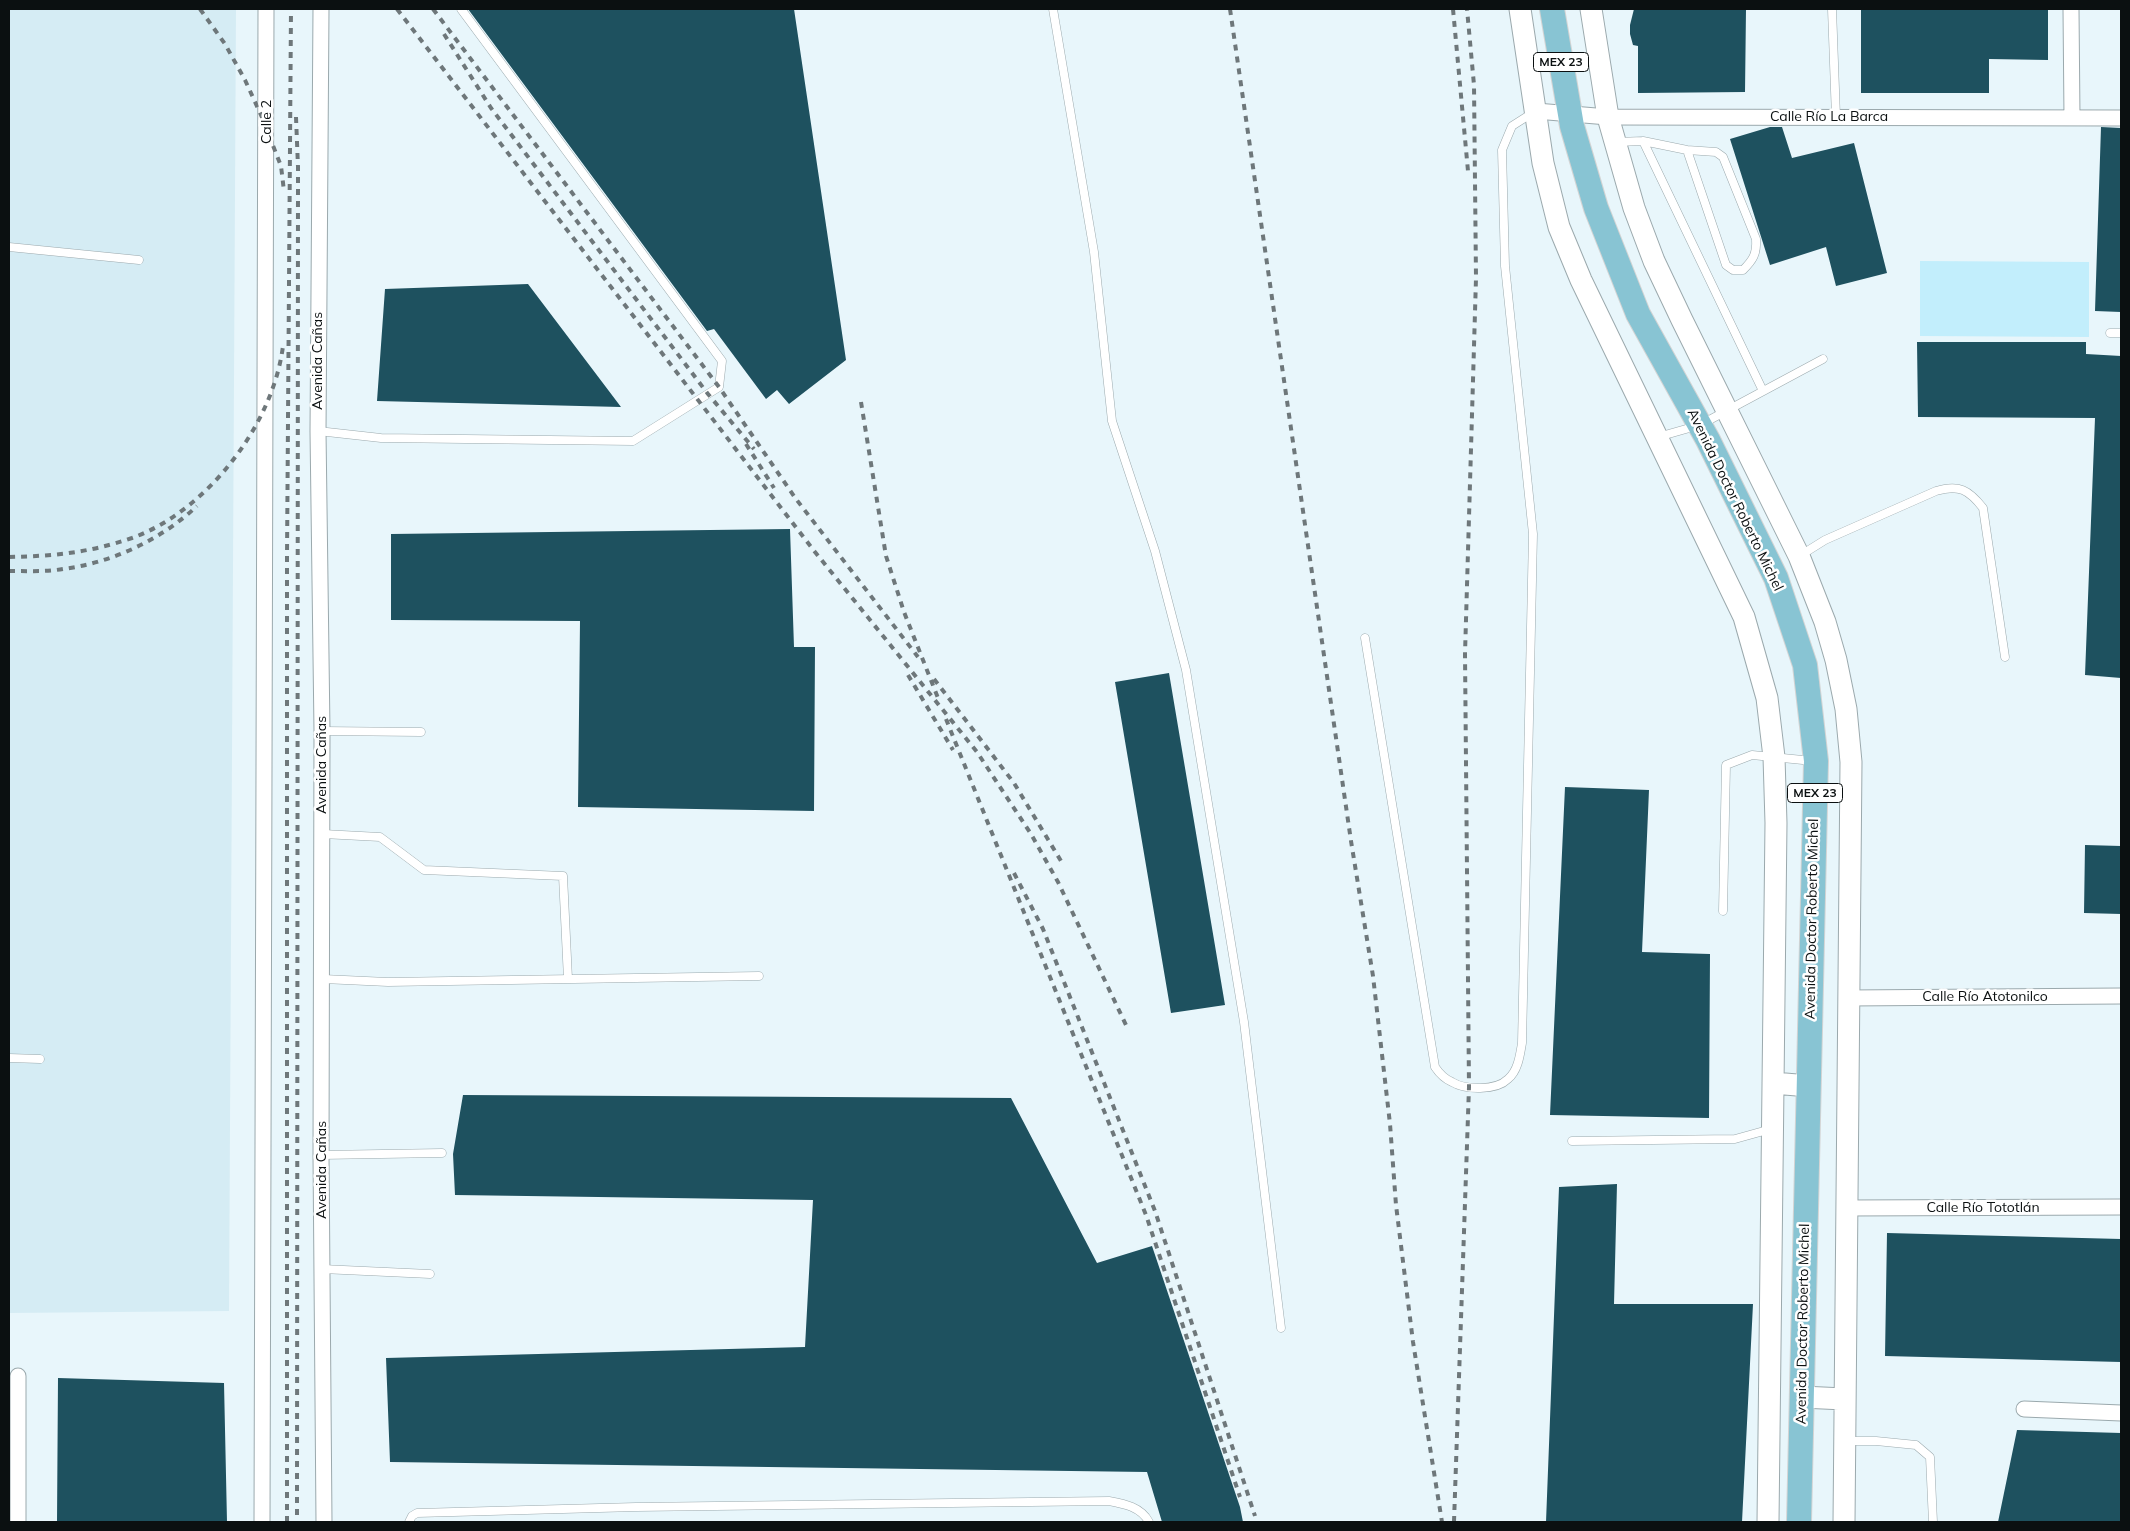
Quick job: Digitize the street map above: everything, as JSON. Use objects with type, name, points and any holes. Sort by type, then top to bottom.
[{"type":"main road","points":[[1520,9],[1543,164],[1559,227],[1581,280],[1744,617],[1767,698],[1774,757],[1776,823],[1768,1522]]},
{"type":"main road","name":"Avenida Doctor Roberto Michel","points":[[1552,9],[1570,114],[1596,208],[1638,314],[1700,426],[1776,578],[1805,665],[1816,761],[1799,1522]]},
{"type":"main road","points":[[1591,9],[1608,116],[1634,208],[1654,261],[1799,556],[1827,630],[1836,660],[1846,709],[1851,762],[1844,1522]]},
{"type":"main road","points":[[1773,1083],[1808,1086]]},
{"type":"main road","points":[[1802,1396],[1844,1399]]},
{"type":"street","name":"Calle 2","points":[[262,1522],[266,9]]},
{"type":"street","name":"Avenida Cañas","points":[[321,9],[318,431],[323,834],[321,1155],[324,1522]]},
{"type":"street","points":[[2071,9],[2072,118]]},
{"type":"street","name":"Calle Río La Barca","points":[[1536,111],[1608,116],[2121,118]]},
{"type":"street","name":"Calle Río Atotonilco","points":[[1848,998],[2121,996]]},
{"type":"street","name":"Calle Río Tototlán","points":[[1846,1208],[2121,1207]]},
{"type":"street","points":[[18,1376],[13,1448],[18,1522]]},
{"type":"street","points":[[2024,1409],[2121,1413]]},
{"type":"lane","points":[[318,431],[381,438],[633,441],[719,387],[722,361],[461,9]]},
{"type":"lane","points":[[1054,9],[1094,252],[1112,421],[1155,551],[1186,670],[1244,1022],[1281,1328]]},
{"type":"lane","points":[[1832,9],[1836,117]]},
{"type":"lane","points":[[1365,638],[1434,1067],[1452,1083],[1469,1087],[1489,1087],[1500,1084],[1508,1080],[1514,1071],[1522,1043],[1533,534],[1505,266],[1502,150],[1512,126],[1536,111]]},
{"type":"lane","points":[[1615,142],[1642,141],[1687,150],[1716,152],[1723,157],[1756,239],[1757,250],[1755,258],[1743,270],[1733,270],[1726,265],[1687,150]]},
{"type":"lane","points":[[1642,141],[1763,391]]},
{"type":"lane","points":[[9,247],[139,260]]},
{"type":"lane","points":[[2110,333],[2121,333]]},
{"type":"lane","points":[[1658,437],[1700,426],[1823,359]]},
{"type":"lane","points":[[1799,556],[1824,540],[1936,491],[1947,488],[1961,488],[1975,498],[1984,508],[2005,657]]},
{"type":"lane","points":[[322,731],[421,732]]},
{"type":"lane","points":[[1723,911],[1726,765],[1752,755],[1816,761]]},
{"type":"lane","points":[[323,834],[380,837],[424,870],[563,876],[568,979]]},
{"type":"lane","points":[[323,980],[388,982],[759,976]]},
{"type":"lane","points":[[9,1058],[40,1059]]},
{"type":"lane","points":[[1572,1141],[1735,1139],[1772,1129]]},
{"type":"lane","points":[[321,1155],[442,1154]]},
{"type":"lane","points":[[322,1269],[430,1274]]},
{"type":"lane","points":[[1845,1441],[1876,1440],[1916,1445],[1930,1457],[1933,1522]]},
{"type":"lane","points":[[408,1522],[412,1516],[417,1514],[487,1511],[636,1507],[1110,1501],[1136,1508],[1149,1522]]},
{"type":"shaded area","points":[[9,9],[236,9],[229,1311],[9,1313]]},
{"type":"shaded area","points":[[1920,261],[2089,262],[2089,337],[1920,336]]},
{"type":"building","points":[[468,9],[794,9],[846,360],[789,404],[777,390],[766,399],[714,329],[707,331]]},
{"type":"building","points":[[1634,9],[1746,9],[1745,92],[1638,93],[1638,46],[1633,45],[1630,34]]},
{"type":"building","points":[[1861,9],[2048,9],[2048,60],[1989,59],[1989,93],[1861,93]]},
{"type":"building","points":[[1770,127],[1782,127],[1792,158],[1854,143],[1887,273],[1836,286],[1826,247],[1770,265],[1730,139]]},
{"type":"building","points":[[2101,127],[2121,128],[2121,312],[2095,311]]},
{"type":"building","points":[[528,284],[621,407],[377,401],[385,289]]},
{"type":"building","points":[[1917,342],[2086,342],[2086,354],[2121,356],[2121,678],[2085,675],[2095,418],[1918,417]]},
{"type":"building","points":[[790,529],[794,647],[815,647],[814,811],[578,807],[580,621],[391,620],[391,534]]},
{"type":"building","points":[[1169,673],[1225,1005],[1171,1013],[1115,682]]},
{"type":"building","points":[[1565,787],[1649,790],[1642,952],[1710,954],[1709,1118],[1550,1115]]},
{"type":"building","points":[[2085,845],[2121,846],[2121,914],[2084,913]]},
{"type":"building","points":[[463,1095],[1011,1098],[1097,1263],[1152,1246],[1240,1507],[1243,1522],[1162,1522],[1147,1472],[390,1462],[386,1358],[805,1347],[813,1200],[455,1195],[453,1154]]},
{"type":"building","points":[[1617,1184],[1614,1304],[1753,1304],[1742,1522],[1546,1522],[1559,1187]]},
{"type":"building","points":[[1887,1233],[2121,1239],[2121,1362],[1885,1356]]},
{"type":"building","points":[[58,1378],[224,1383],[227,1522],[57,1522]]},
{"type":"building","points":[[2017,1430],[2121,1433],[2121,1522],[1998,1522]]},
{"type":"railway","points":[[200,9],[225,44],[245,80],[281,166],[284,191]]},
{"type":"railway","points":[[287,1522],[287,557],[291,9]]},
{"type":"railway","points":[[397,9],[815,552],[977,752],[1031,834],[1058,882],[1126,1025]]},
{"type":"railway","points":[[433,9],[719,387],[796,499],[918,657]]},
{"type":"railway","points":[[1230,9],[1351,841],[1373,976],[1390,1124],[1396,1205],[1413,1342],[1442,1522]]},
{"type":"railway","points":[[1453,9],[1468,171]]},
{"type":"railway","points":[[1454,1522],[1469,1087],[1465,654],[1476,278],[1474,85],[1467,9]]},
{"type":"railway","points":[[444,34],[491,108],[708,394],[754,449]]},
{"type":"railway","points":[[296,117],[298,167],[297,1522]]},
{"type":"railway","points":[[9,557],[71,553],[116,543],[160,525],[186,508],[232,462],[251,434],[266,406],[277,376],[283,346]]},
{"type":"railway","points":[[861,402],[886,556],[904,612],[938,698]]},
{"type":"railway","points":[[746,444],[774,488]]},
{"type":"railway","points":[[9,571],[63,569],[81,566],[117,555],[168,529],[197,506]]},
{"type":"railway","points":[[908,675],[953,750]]},
{"type":"railway","points":[[934,679],[1014,783],[1061,861]]},
{"type":"railway","points":[[946,719],[1146,1215],[1240,1497]]},
{"type":"railway","points":[[1014,873],[1043,929],[1155,1211],[1255,1516]]}]
